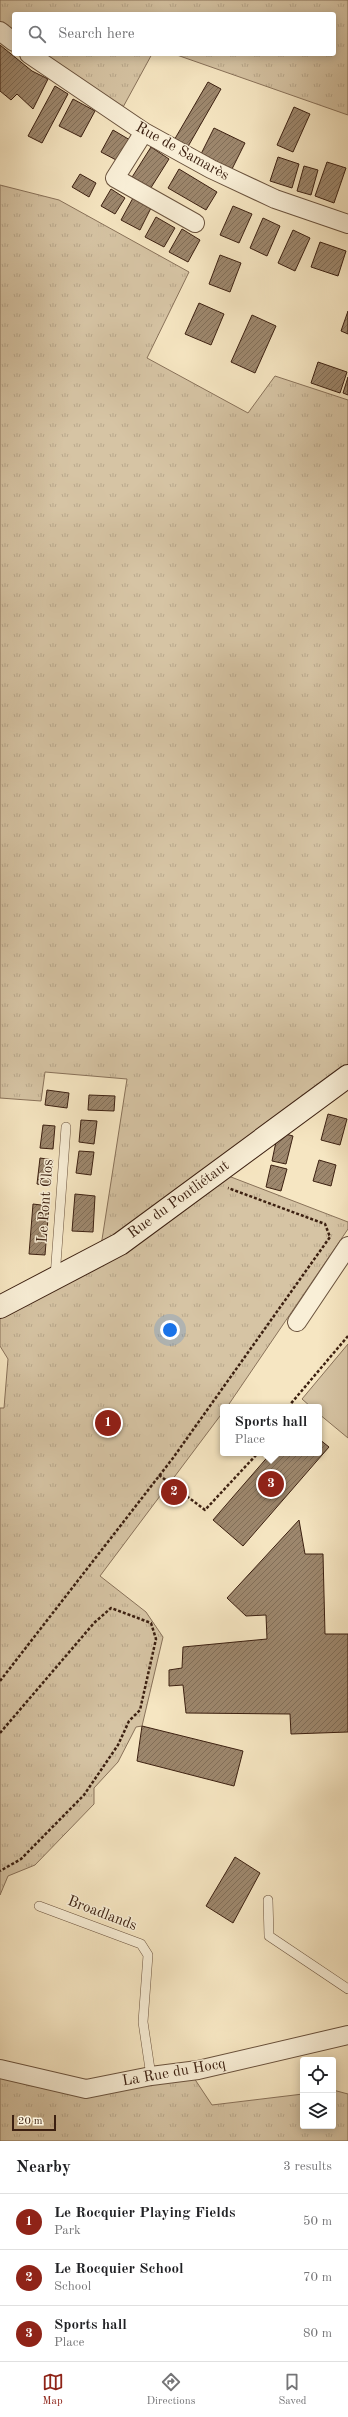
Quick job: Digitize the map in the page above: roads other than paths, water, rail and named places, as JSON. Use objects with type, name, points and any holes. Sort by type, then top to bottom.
[{"type":"main road","name":"Rue du Pontliétaut","points":[[0,1307],[120,1244],[348,1076]]},
{"type":"street","points":[[0,31],[12,40]]},
{"type":"street","name":"Rue de Samarès","points":[[32,56],[144,132],[237,183],[275,199],[348,224]]},
{"type":"street","points":[[144,132],[115,178],[195,223]]},
{"type":"street","points":[[297,1322],[348,1246]]},
{"type":"street","name":"La Rue du Hocq","points":[[0,2069],[86,2089],[151,2076],[198,2070],[348,2035]]},
{"type":"lane","name":"Le Pont Clos","points":[[55,1278],[66,1127]]},
{"type":"lane","points":[[268,1900],[269,1936],[348,1988]]},
{"type":"lane","name":"Broadlands","points":[[39,1906],[141,1944],[148,1955],[143,2022],[151,2076]]},
{"type":"place","name":"Le Rocquier Playing Fields","points":[[108,1423]]},
{"type":"place","name":"Sports hall","points":[[271,1484]]},
{"type":"place","name":"Le Rocquier School","points":[[174,1492]]}]
